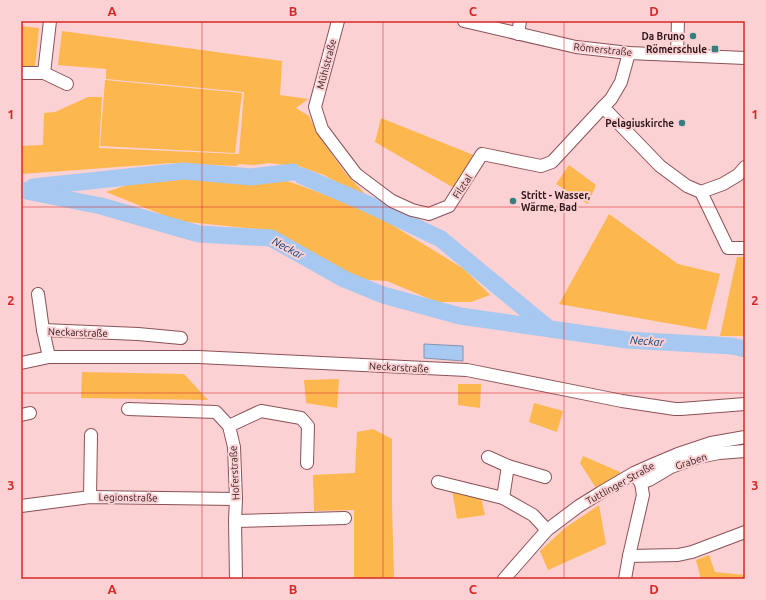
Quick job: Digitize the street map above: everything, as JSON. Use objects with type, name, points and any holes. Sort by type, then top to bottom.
[{"type":"street","points":[[44,73],[50,21]]},
{"type":"street","name":"Mühlstraße","points":[[315,107],[338,21]]},
{"type":"street","name":"Römerstraße","points":[[464,21],[576,47],[629,53],[745,58]]},
{"type":"street","points":[[518,34],[520,21]]},
{"type":"street","points":[[677,54],[678,21]]},
{"type":"street","points":[[629,53],[621,82],[611,99],[603,107],[660,166],[687,186],[701,192],[728,248],[745,248]]},
{"type":"street","points":[[21,73],[44,73],[66,84]]},
{"type":"street","name":"Filztal","points":[[315,107],[322,129],[356,174],[392,201],[412,210],[429,214],[448,206],[482,154],[541,166],[552,162],[603,107]]},
{"type":"street","points":[[701,192],[723,184],[738,175],[745,167]]},
{"type":"street","name":"Neckarstraße","points":[[38,294],[43,330],[49,357]]},
{"type":"street","name":"Neckarstraße","points":[[43,330],[138,329],[181,338]]},
{"type":"street","name":"Neckarstraße","points":[[21,363],[49,357],[198,357],[467,370],[622,401],[675,409],[745,404]]},
{"type":"street","points":[[128,409],[216,412],[229,426],[261,411],[301,418],[308,426],[306,463]]},
{"type":"street","name":"Hoferstraße","points":[[229,426],[234,447],[236,499],[236,579]]},
{"type":"street","points":[[90,497],[91,434]]},
{"type":"street","name":"Tuttlinger Straße","points":[[504,579],[547,530],[579,506],[600,493],[637,478],[661,461],[711,443],[745,437]]},
{"type":"street","name":"Graben","points":[[637,478],[699,457],[719,453],[745,451]]},
{"type":"street","points":[[488,457],[508,466],[545,477]]},
{"type":"street","points":[[503,498],[508,466]]},
{"type":"street","points":[[625,579],[643,495],[637,478]]},
{"type":"street","points":[[438,482],[503,498],[533,515],[547,530]]},
{"type":"street","name":"Legionstraße","points":[[21,506],[90,497],[236,499]]},
{"type":"street","points":[[235,521],[345,518]]},
{"type":"street","points":[[629,556],[678,555],[692,552],[745,532]]},
{"type":"shaded area","points":[[21,26],[39,28],[35,67],[21,66]]},
{"type":"shaded area","points":[[62,31],[282,61],[280,95],[308,99],[296,108],[309,116],[319,136],[346,174],[374,203],[324,175],[301,167],[269,163],[254,165],[238,164],[237,166],[172,163],[21,174],[21,146],[43,145],[44,113],[55,112],[88,97],[102,97],[99,148],[239,154],[244,92],[106,79],[106,69],[58,65]]},
{"type":"shaded area","points":[[105,80],[242,93],[235,153],[100,146]]},
{"type":"shaded area","points":[[381,118],[476,156],[454,188],[375,142]]},
{"type":"shaded area","points":[[569,165],[596,185],[588,204],[556,184]]},
{"type":"shaded area","points":[[174,177],[212,180],[283,180],[371,212],[464,269],[490,295],[471,302],[437,302],[387,281],[354,279],[265,230],[178,221],[106,192],[137,182]]},
{"type":"shaded area","points":[[609,214],[678,264],[720,274],[706,330],[559,304]]},
{"type":"shaded area","points":[[737,257],[745,257],[745,336],[720,336]]},
{"type":"shaded area","points":[[82,372],[184,374],[208,400],[81,398]]},
{"type":"shaded area","points":[[339,379],[337,408],[306,403],[304,380]]},
{"type":"shaded area","points":[[458,384],[481,384],[480,408],[458,405]]},
{"type":"shaded area","points":[[534,403],[563,411],[557,432],[529,422]]},
{"type":"shaded area","points":[[373,429],[392,439],[394,579],[354,579],[354,510],[314,511],[313,475],[355,473],[357,432]]},
{"type":"shaded area","points":[[583,456],[620,473],[596,488],[580,463]]},
{"type":"shaded area","points":[[452,490],[481,498],[485,515],[457,519]]},
{"type":"shaded area","points":[[599,505],[606,544],[548,570],[540,551],[565,528]]},
{"type":"shaded area","points":[[709,555],[715,572],[745,575],[745,579],[701,579],[696,560]]},
{"type":"water","points":[[424,344],[463,346],[463,361],[424,358]]},
{"type":"waterway","name":"Neckar","points":[[33,187],[184,171],[251,177],[293,172]]},
{"type":"waterway","name":"Neckar","points":[[302,176],[370,205],[441,239],[548,328]]},
{"type":"waterway","name":"Neckar","points":[[21,190],[101,206],[199,234],[271,238],[344,279],[383,295],[460,316],[627,340],[732,346],[745,349]]},
{"type":"place","name":"Da Bruno","points":[[693,36]]},
{"type":"place","name":"Römerschule","points":[[715,49]]},
{"type":"place","name":"Pelagiuskirche","points":[[682,123]]},
{"type":"place","name":"Stritt - Wasser, Wärme, Bad","points":[[513,201]]}]
